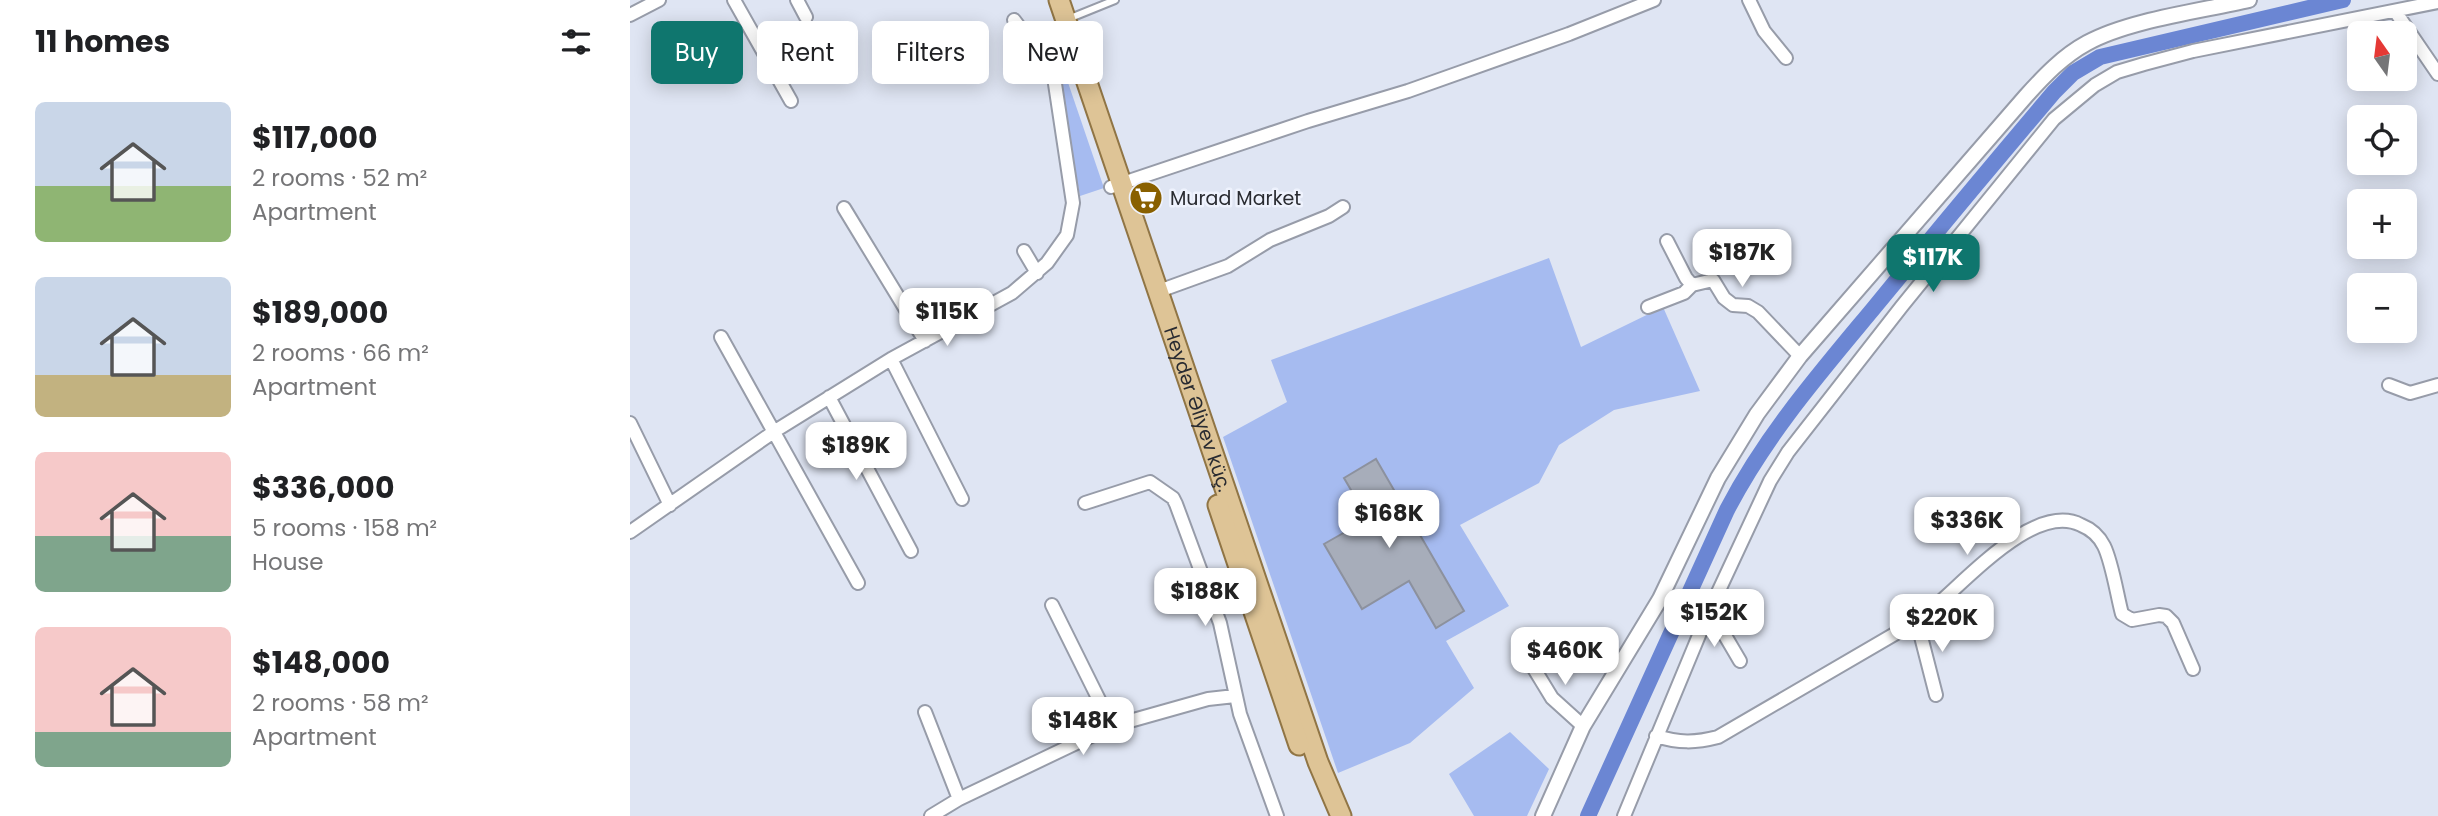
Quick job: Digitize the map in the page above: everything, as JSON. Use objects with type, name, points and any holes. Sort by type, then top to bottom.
[{"type":"main road","name":"Heydər Əliyev küç.","points":[[1046,0],[1053,21]]},
{"type":"main road","name":"Heydər Əliyev küç.","points":[[1059,0],[1067,20]]},
{"type":"main road","name":"Heydər Əliyev küç.","points":[[1076,84],[1159,292],[1318,762],[1341,816]]},
{"type":"main road","name":"Heydər Əliyev küç.","points":[[1116,185],[1306,766],[1326,816]]},
{"type":"street","points":[[734,0],[791,101]]},
{"type":"street","points":[[797,0],[806,17]]},
{"type":"street","points":[[1116,185],[1444,79],[1654,0]]},
{"type":"street","points":[[1749,0],[1764,31],[1786,58]]},
{"type":"street","points":[[1543,816],[1583,726],[1660,599],[1718,478],[1757,414],[1800,356],[2026,96],[2067,56],[2085,43],[2119,29],[2249,0]]},
{"type":"street","points":[[630,15],[655,1]]},
{"type":"street","points":[[1624,816],[1707,616],[1770,481],[1788,452],[2054,119],[2095,85],[2117,72],[2193,51],[2395,11],[2410,4],[2438,2]]},
{"type":"street","points":[[2395,11],[2438,74]]},
{"type":"street","points":[[630,533],[775,431],[891,359],[1012,293],[1037,273],[1067,235],[1073,203],[1066,84]]},
{"type":"street","points":[[1159,292],[1228,266],[1270,240],[1329,216],[1343,207]]},
{"type":"street","points":[[844,208],[925,341]]},
{"type":"street","points":[[1667,241],[1692,285]]},
{"type":"street","points":[[1024,251],[1037,273]]},
{"type":"street","points":[[1648,307],[1684,293],[1692,285],[1713,280],[1724,298],[1733,305],[1748,306],[1758,312],[1800,356]]},
{"type":"street","points":[[721,337],[858,583]]},
{"type":"street","points":[[891,359],[962,499]]},
{"type":"street","points":[[2389,385],[2410,393],[2438,385]]},
{"type":"street","points":[[830,397],[911,551]]},
{"type":"street","points":[[631,423],[670,505]]},
{"type":"street","points":[[1085,503],[1150,482],[1173,498],[1220,623],[1235,696],[1277,816]]},
{"type":"street","points":[[1656,736],[1677,742],[1697,743],[1718,737],[1917,621],[1933,610],[1998,551],[2029,529],[2070,519],[2092,530],[2105,546],[2122,614],[2132,620],[2166,616],[2173,623],[2193,669]]},
{"type":"street","points":[[1052,606],[1112,726]]},
{"type":"street","points":[[1707,616],[1720,627],[1740,661]]},
{"type":"street","points":[[1917,621],[1936,695]]},
{"type":"street","points":[[1530,662],[1552,698],[1583,726]]},
{"type":"street","points":[[931,816],[959,799],[1112,726],[1208,699],[1235,696]]},
{"type":"street","points":[[925,712],[959,799]]},
{"type":"lane","points":[[1067,20],[1115,0]]},
{"type":"shaded area","points":[[1058,84],[1068,84],[1104,188],[1080,196]]},
{"type":"shaded area","points":[[1549,258],[1581,347],[1663,307],[1700,391],[1614,410],[1559,445],[1539,483],[1460,525],[1509,606],[1446,641],[1474,688],[1410,743],[1338,773],[1223,437],[1287,402],[1271,360]]},
{"type":"shaded area","points":[[1510,732],[1549,769],[1527,816],[1474,816],[1449,774]]},
{"type":"building","points":[[1376,459],[1464,611],[1436,628],[1409,581],[1362,609],[1324,544],[1368,519],[1344,478]]},
{"type":"waterway","points":[[1588,816],[1742,482],[1794,406],[1833,357],[2054,92],[2073,73],[2100,57],[2343,0]]},
{"type":"place","name":"Murad Market","points":[[1146,198]]}]
